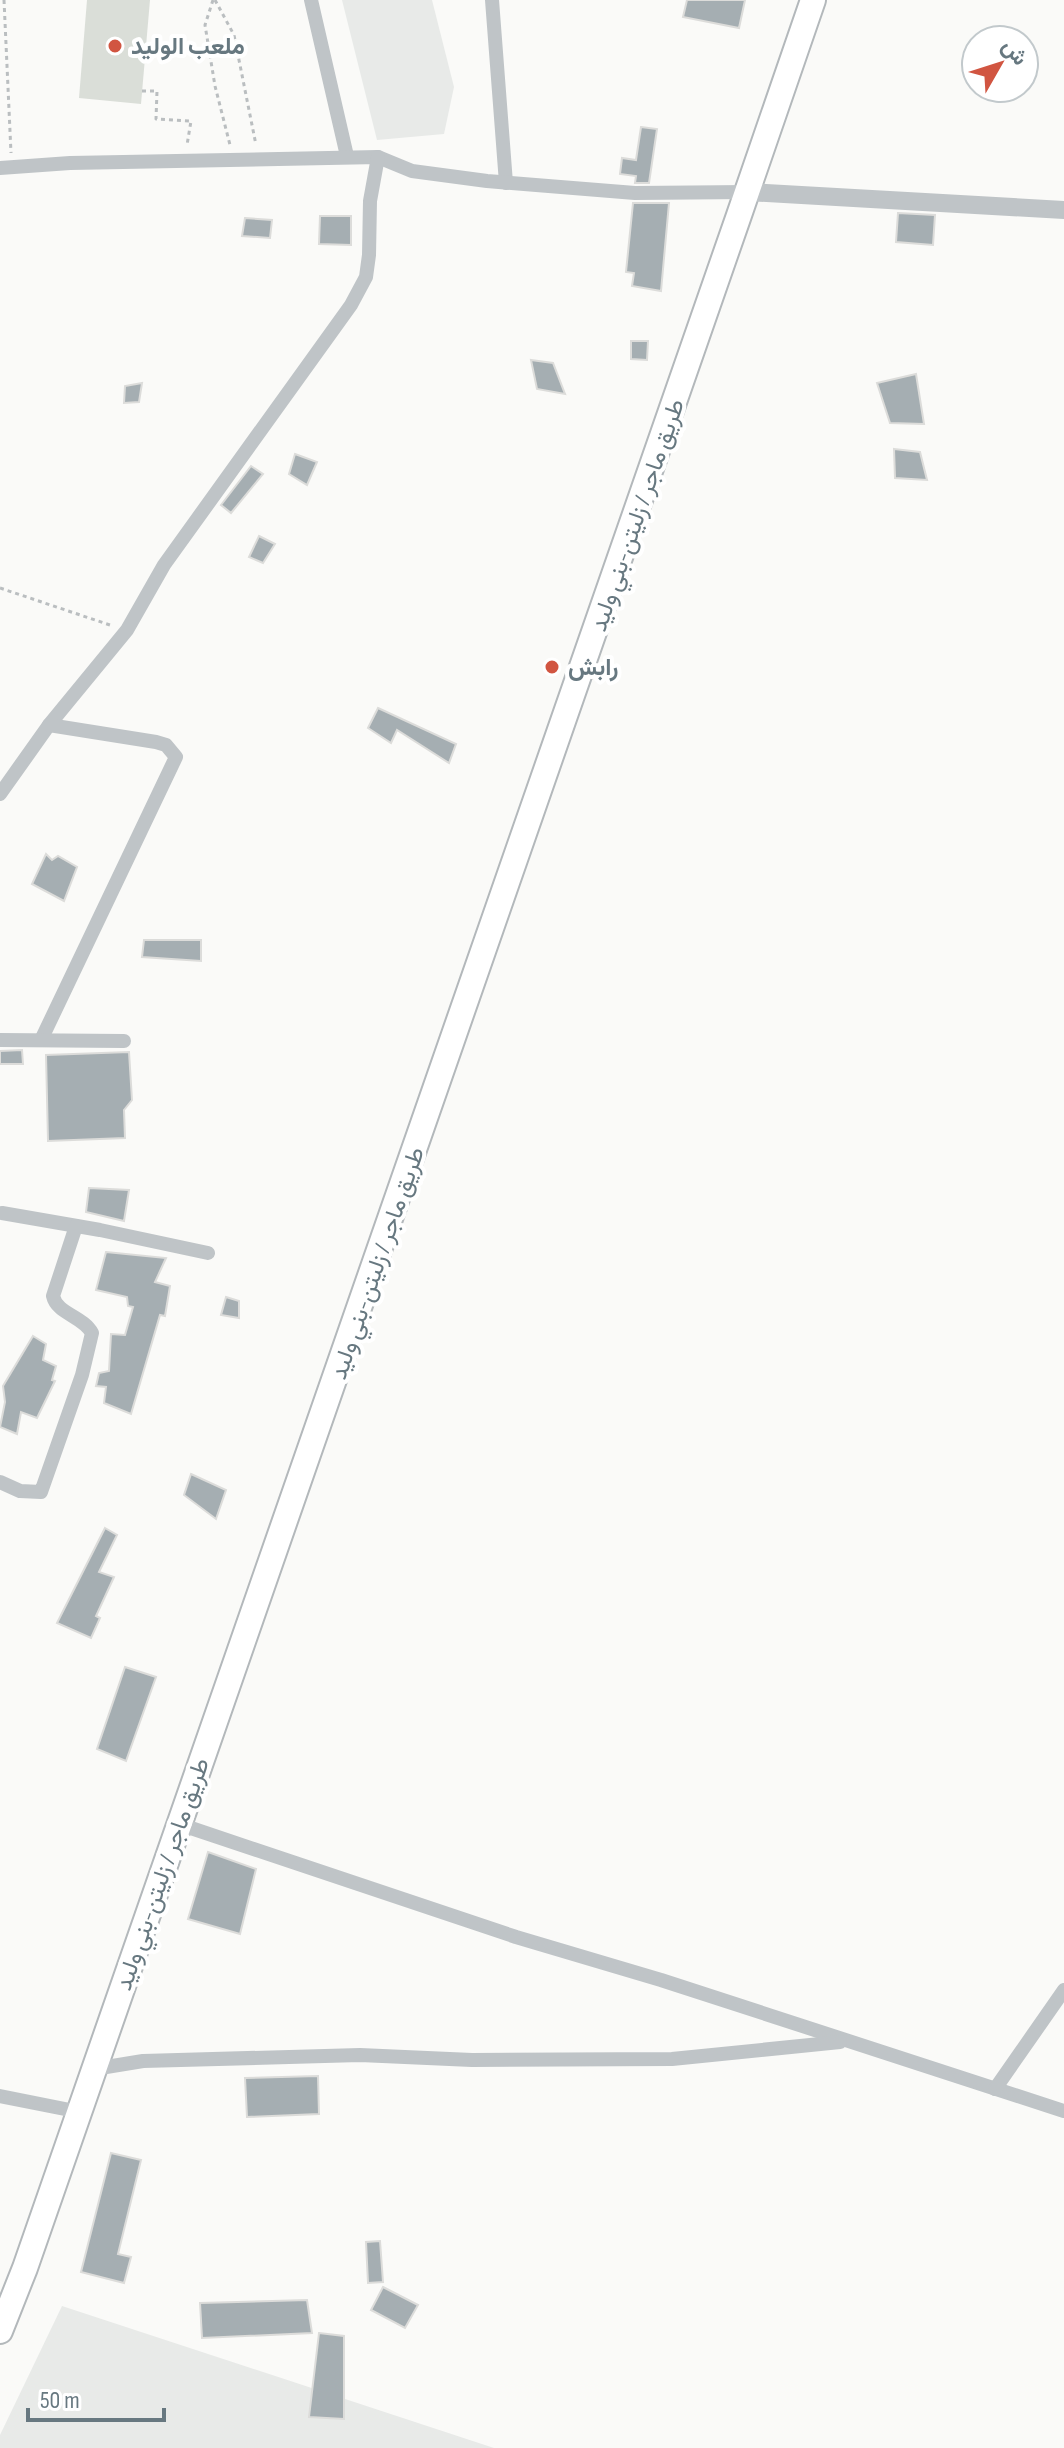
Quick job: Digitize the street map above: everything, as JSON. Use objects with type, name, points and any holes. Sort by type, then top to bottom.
[{"type":"highway","name":"طريق ماجر / زليتن-بني وليد","points":[[0,2331],[80,2112],[338,1375],[813,0]]},
{"type":"street","points":[[311,0],[347,156]]},
{"type":"street","points":[[492,0],[506,183]]},
{"type":"street","points":[[6,168],[70,163],[378,157],[412,171],[506,183],[635,193],[747,192],[1064,210]]},
{"type":"street","points":[[0,794],[49,725],[127,630],[164,565],[351,305],[366,277],[370,201],[378,157]]},
{"type":"street","points":[[42,1038],[176,757],[166,745],[156,742],[49,725]]},
{"type":"street","points":[[0,1040],[124,1041]]},
{"type":"street","points":[[1,1214],[208,1253]]},
{"type":"street","points":[[0,1482],[20,1491],[41,1492],[89,1353],[92,1333],[89,1327],[58,1306],[53,1296],[76,1226]]},
{"type":"street","points":[[179,1824],[516,1937],[661,1980],[1064,2111]]},
{"type":"street","points":[[995,2089],[1064,1990]]},
{"type":"street","points":[[94,2069],[143,2061],[360,2055],[472,2060],[672,2059],[846,2042]]},
{"type":"street","points":[[0,2096],[80,2112]]},
{"type":"path","points":[[4,0],[6,168]]},
{"type":"path","points":[[214,0],[234,35],[258,158]]},
{"type":"path","points":[[214,0],[205,25],[215,86],[234,161]]},
{"type":"path","points":[[142,91],[157,91],[156,119],[191,121],[185,161]]},
{"type":"path","points":[[0,588],[127,630]]},
{"type":"shaded area","name":"ملعب الوليد","points":[[87,0],[150,0],[141,104],[79,98]]},
{"type":"shaded area","points":[[342,0],[432,0],[454,87],[444,134],[377,140]]},
{"type":"shaded area","points":[[62,2306],[494,2448],[0,2448],[0,2435]]},
{"type":"building","points":[[687,0],[745,0],[739,28],[683,17]]},
{"type":"building","points":[[641,127],[657,129],[649,183],[635,183],[636,176],[620,174],[622,158],[636,160]]},
{"type":"building","points":[[633,203],[669,203],[661,291],[632,286],[634,273],[626,272]]},
{"type":"building","points":[[898,213],[935,215],[933,245],[896,242]]},
{"type":"building","points":[[320,216],[351,216],[351,245],[319,244]]},
{"type":"building","points":[[245,218],[272,220],[270,238],[242,236]]},
{"type":"building","points":[[631,341],[648,341],[647,360],[631,359]]},
{"type":"building","points":[[531,360],[553,363],[565,394],[537,389]]},
{"type":"building","points":[[916,374],[924,424],[890,423],[877,383]]},
{"type":"building","points":[[142,383],[139,402],[124,403],[125,386]]},
{"type":"building","points":[[894,449],[920,452],[927,480],[895,478]]},
{"type":"building","points":[[295,454],[317,462],[307,485],[289,474]]},
{"type":"building","points":[[251,466],[263,474],[231,513],[221,505]]},
{"type":"building","points":[[259,536],[275,544],[263,563],[249,557]]},
{"type":"building","points":[[378,708],[456,744],[449,763],[397,730],[391,743],[368,728]]},
{"type":"building","points":[[46,854],[52,860],[58,856],[77,867],[64,901],[32,884]]},
{"type":"building","points":[[144,940],[201,940],[201,961],[142,957]]},
{"type":"building","points":[[22,1050],[23,1064],[0,1064],[0,1051]]},
{"type":"building","points":[[129,1052],[132,1100],[124,1110],[125,1138],[48,1141],[46,1055]]},
{"type":"building","points":[[89,1188],[129,1190],[124,1221],[86,1212]]},
{"type":"building","points":[[106,1252],[166,1258],[155,1282],[170,1286],[165,1316],[160,1315],[131,1414],[104,1403],[106,1387],[96,1386],[99,1373],[109,1371],[111,1334],[125,1335],[133,1307],[128,1306],[127,1297],[96,1290]]},
{"type":"building","points":[[226,1297],[239,1301],[239,1318],[221,1315]]},
{"type":"building","points":[[33,1336],[46,1344],[43,1360],[56,1366],[52,1380],[55,1381],[37,1418],[21,1412],[17,1434],[0,1427],[5,1402],[3,1386]]},
{"type":"building","points":[[191,1474],[226,1490],[216,1519],[184,1495]]},
{"type":"building","points":[[105,1528],[117,1535],[99,1572],[114,1577],[96,1616],[100,1618],[91,1638],[57,1623]]},
{"type":"building","points":[[125,1667],[156,1677],[126,1761],[97,1749]]},
{"type":"building","points":[[208,1852],[256,1869],[240,1934],[188,1919]]},
{"type":"building","points":[[318,2076],[319,2114],[247,2117],[245,2078]]},
{"type":"building","points":[[111,2153],[141,2160],[118,2254],[131,2257],[124,2283],[81,2272]]},
{"type":"building","points":[[380,2241],[383,2282],[368,2283],[366,2242]]},
{"type":"building","points":[[383,2287],[418,2305],[405,2328],[371,2310]]},
{"type":"building","points":[[307,2300],[312,2333],[202,2338],[200,2303]]},
{"type":"building","points":[[319,2333],[344,2336],[344,2419],[309,2417]]},
{"type":"place","name":"ملعب الوليد","points":[[115,46]]},
{"type":"place","name":"رابش","points":[[552,667]]}]
